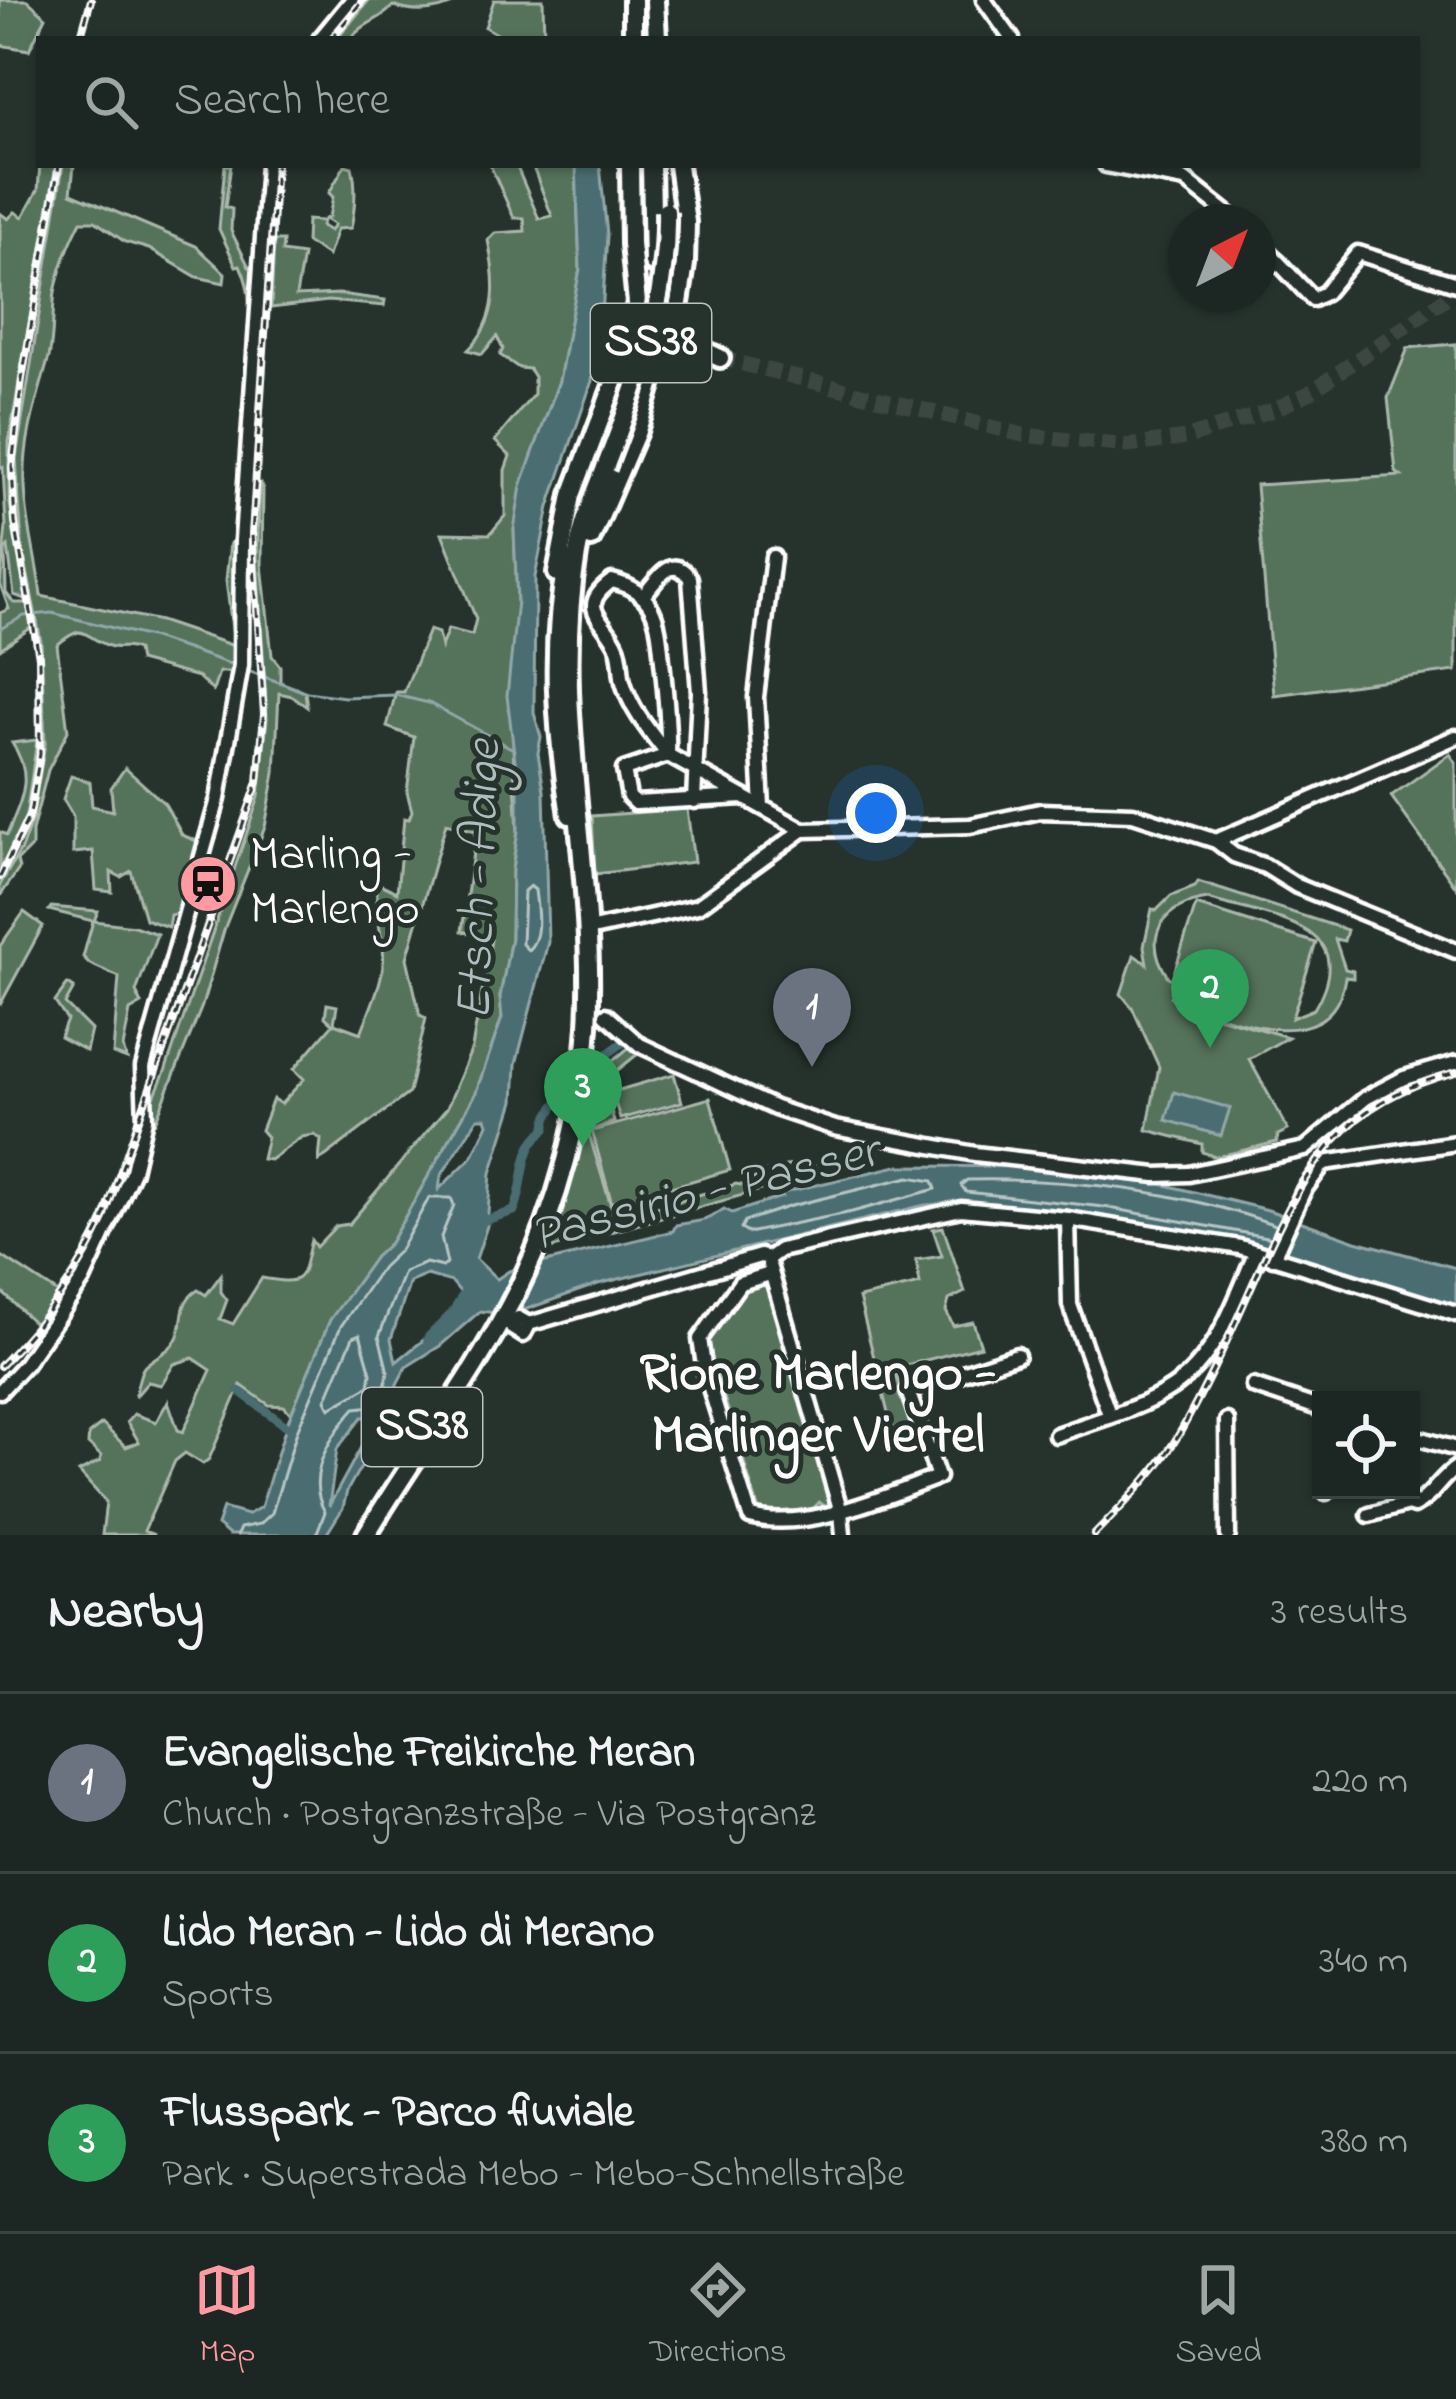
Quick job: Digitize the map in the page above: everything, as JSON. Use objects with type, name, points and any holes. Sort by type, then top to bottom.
[{"type":"highway","points":[[652,0],[654,36]]},
{"type":"highway","points":[[630,4],[633,36]]},
{"type":"highway","name":"SS38","points":[[366,1535],[495,1323],[554,1175],[592,1019],[555,685],[570,542],[633,372],[648,307],[653,263],[651,168]]},
{"type":"highway","name":"SS38","points":[[598,469],[634,398],[652,339],[663,278],[662,168]]},
{"type":"highway","points":[[678,168],[686,222],[675,312],[686,342],[719,358]]},
{"type":"highway","points":[[628,170],[637,320]]},
{"type":"highway","points":[[668,332],[667,312],[682,280]]},
{"type":"highway","points":[[566,594],[556,578],[572,495],[625,356]]},
{"type":"highway","points":[[566,594],[638,431],[662,361]]},
{"type":"highway","name":"SS38","points":[[366,1535],[533,1255],[570,1144],[592,1019],[566,594]]},
{"type":"main road","points":[[625,356],[621,337],[637,320]]},
{"type":"main road","points":[[668,332],[684,350],[719,358]]},
{"type":"main road","points":[[668,332],[662,361],[719,358]]},
{"type":"street","points":[[322,36],[352,0]]},
{"type":"street","points":[[984,0],[1010,36]]},
{"type":"street","points":[[0,1391],[25,1364],[83,1280],[133,1171],[144,1127],[143,1067],[218,799],[241,669],[242,540],[268,168]]},
{"type":"street","points":[[1122,168],[1185,180],[1215,204]]},
{"type":"street","points":[[1276,260],[1313,299],[1325,293],[1360,252],[1456,284]]},
{"type":"street","points":[[762,807],[756,697],[773,557]]},
{"type":"street","points":[[644,596],[662,570],[673,566],[690,578],[699,692],[694,801]]},
{"type":"street","points":[[668,755],[669,715],[659,629],[644,596],[632,586],[613,581],[595,603],[596,618],[617,645],[623,682],[639,718],[668,755],[803,830],[970,826],[1040,811],[1133,814],[1216,841],[1297,886],[1456,951]]},
{"type":"street","points":[[1216,841],[1456,737]]},
{"type":"street","points":[[668,755],[624,770],[629,797],[635,802],[744,796]]},
{"type":"street","points":[[597,928],[698,906],[803,830]]},
{"type":"street","points":[[592,1019],[775,1108],[849,1132],[975,1154],[1156,1175],[1189,1174],[1305,1148],[1366,1098],[1404,1078],[1456,1063]]},
{"type":"street","points":[[1274,1255],[1324,1163],[1456,1143]]},
{"type":"street","points":[[529,1324],[760,1256],[770,1258],[780,1250],[962,1209],[1068,1220],[1274,1255],[1456,1314]]},
{"type":"street","points":[[1068,1220],[1070,1305],[1109,1414]]},
{"type":"street","points":[[1056,1435],[1164,1393],[1195,1369],[1210,1350],[1256,1252]]},
{"type":"street","points":[[770,1258],[770,1274],[841,1512],[842,1535]]},
{"type":"street","points":[[770,1274],[740,1283],[700,1339],[705,1372],[750,1516],[764,1520],[841,1512],[938,1477],[908,1391],[1017,1354]]},
{"type":"street","points":[[1253,1386],[1312,1406]]},
{"type":"street","points":[[1227,1421],[1228,1535]]},
{"type":"street","points":[[1420,1439],[1456,1449]]},
{"type":"street","points":[[1420,1447],[1432,1442]]},
{"type":"street","points":[[1369,1515],[1414,1506],[1432,1497],[1446,1474],[1456,1468]]},
{"type":"green space","points":[[0,0],[27,0],[46,17],[29,50],[0,45]]},
{"type":"green space","points":[[369,0],[461,0],[428,11],[393,6],[354,36],[339,36]]},
{"type":"green space","points":[[494,0],[543,0],[544,36],[501,36],[485,27]]},
{"type":"green space","points":[[40,168],[55,168],[9,442],[9,498],[27,600],[14,595],[8,547],[6,593],[14,603],[27,603],[32,627],[0,649],[0,613],[9,609],[0,584],[6,527],[0,467],[0,213],[8,219],[15,212],[23,217],[38,190]]},
{"type":"green space","points":[[63,168],[74,168],[71,193],[196,246],[225,273],[224,283],[197,277],[149,249],[125,242],[95,221],[81,221],[57,282],[51,349],[26,452],[26,499],[41,596],[160,621],[234,646],[226,580],[230,543],[239,540],[235,672],[219,672],[213,691],[198,677],[139,661],[137,650],[109,646],[83,633],[57,645],[68,731],[48,770],[32,846],[17,861],[19,869],[0,896],[0,885],[32,819],[45,744],[41,642],[22,545],[16,458]]},
{"type":"green space","points":[[225,168],[231,168],[225,207],[232,209],[231,231],[249,267],[257,265],[254,315],[240,265],[236,266],[219,229]]},
{"type":"green space","points":[[343,168],[352,168],[351,228],[337,229],[328,256],[306,242],[307,220],[323,221],[321,226],[330,231],[334,225],[325,219],[333,197],[329,193]]},
{"type":"green space","points":[[491,168],[517,168],[539,219],[552,216],[533,168],[576,168],[580,269],[559,381],[532,456],[514,530],[513,748],[518,831],[511,938],[500,997],[502,1018],[475,1095],[390,1243],[330,1320],[291,1414],[241,1385],[209,1459],[203,1464],[185,1453],[175,1461],[144,1531],[154,1535],[102,1535],[106,1502],[79,1472],[100,1461],[101,1456],[88,1444],[89,1434],[102,1424],[126,1447],[139,1442],[127,1422],[134,1414],[156,1422],[168,1401],[178,1430],[183,1432],[211,1370],[193,1358],[174,1364],[161,1385],[148,1382],[135,1397],[144,1367],[176,1339],[188,1299],[198,1290],[206,1295],[221,1275],[221,1292],[227,1300],[220,1319],[233,1324],[262,1278],[287,1281],[300,1277],[311,1240],[316,1247],[336,1226],[349,1224],[447,1108],[472,1048],[491,940],[462,931],[476,831],[446,823],[407,958],[420,1015],[426,1018],[409,1093],[319,1161],[321,1139],[314,1135],[302,1137],[270,1160],[262,1159],[267,1137],[261,1130],[273,1099],[281,1104],[304,1079],[294,1069],[333,1024],[325,1017],[327,1004],[337,1006],[334,1023],[361,1033],[380,980],[384,958],[378,883],[397,892],[404,818],[409,819],[412,811],[407,792],[414,737],[387,727],[396,692],[404,692],[429,630],[438,633],[441,647],[448,629],[472,635],[476,619],[442,533],[490,534],[505,516],[505,470],[510,456],[495,441],[534,394],[534,377],[529,369],[500,355],[503,349],[497,337],[482,354],[468,350],[486,325],[493,298],[488,240],[495,233],[525,231],[524,218],[514,218]]},
{"type":"green space","points":[[274,241],[283,241],[282,252],[303,255],[296,296],[339,294],[385,300],[384,306],[328,301],[271,308]]},
{"type":"green space","points":[[1456,344],[1456,671],[1274,695],[1256,485],[1401,476],[1396,472],[1388,398],[1408,348]]},
{"type":"green space","points":[[260,482],[262,565],[272,656],[280,666],[280,682],[305,692],[307,707],[279,693],[275,773],[265,827],[155,1122],[145,1118],[259,797],[267,719],[257,558]]},
{"type":"green space","points":[[37,740],[26,816],[0,871],[0,832],[7,835],[23,789],[23,767],[12,743]]},
{"type":"green space","points":[[1450,754],[1456,763],[1456,887],[1391,796]]},
{"type":"green space","points":[[125,768],[165,804],[182,835],[199,842],[179,913],[170,915],[168,927],[145,919],[131,871],[121,877],[111,872],[112,892],[96,890],[93,851],[73,853],[73,816],[63,799],[71,776],[90,782],[92,806],[113,811],[111,788]]},
{"type":"green space","points":[[687,809],[694,862],[595,874],[592,816]]},
{"type":"green space","points":[[1198,882],[1347,930],[1344,941],[1335,939],[1345,969],[1353,971],[1353,978],[1345,977],[1336,1004],[1319,1021],[1297,1028],[1244,1023],[1169,996],[1208,1014],[1288,1037],[1249,1059],[1288,1130],[1278,1135],[1277,1142],[1216,1157],[1202,1152],[1202,1144],[1147,1130],[1159,1067],[1132,1007],[1121,994],[1134,955],[1147,964],[1144,946],[1152,909],[1156,911],[1171,896]],"holes":[[[1208,899],[1282,919],[1319,941],[1328,958],[1327,980],[1314,1009],[1292,1018],[1316,943],[1196,905],[1172,979],[1168,977],[1157,948],[1161,925],[1179,908]]]},
{"type":"green space","points":[[49,910],[98,911],[94,921],[157,934],[136,992],[142,1004],[130,1011],[123,1048],[127,1059],[113,1054],[119,977],[83,957],[93,921]]},
{"type":"green space","points":[[24,912],[43,926],[0,1005],[0,946]]},
{"type":"green space","points":[[68,984],[74,988],[65,1004],[91,1030],[86,1051],[60,1037],[67,1020],[55,1002]]},
{"type":"green space","points":[[632,1045],[639,1053],[604,1081],[614,1122],[588,1131],[615,1219],[736,1184],[747,1186],[772,1169],[825,1167],[831,1157],[877,1150],[879,1157],[539,1252],[588,1081]]},
{"type":"green space","points":[[674,1074],[682,1102],[620,1119],[612,1092]]},
{"type":"green space","points":[[710,1098],[730,1170],[612,1204],[592,1131]]},
{"type":"green space","points":[[943,1227],[965,1292],[949,1300],[946,1311],[953,1326],[973,1322],[981,1346],[894,1368],[913,1427],[893,1433],[859,1298],[920,1284],[916,1260],[942,1256],[933,1229]]},
{"type":"green space","points":[[0,1255],[58,1293],[36,1325],[0,1290]]},
{"type":"green space","points":[[762,1282],[771,1293],[832,1498],[826,1507],[819,1502],[813,1509],[760,1514],[717,1375],[711,1376],[709,1338],[739,1290]]},
{"type":"water","points":[[576,168],[600,168],[607,235],[592,381],[549,507],[535,577],[534,713],[541,737],[548,942],[516,1064],[514,1101],[491,1173],[487,1226],[476,1259],[497,1279],[509,1271],[673,1231],[676,1225],[705,1220],[724,1209],[732,1213],[782,1197],[782,1193],[897,1166],[1052,1167],[1145,1180],[1268,1210],[1356,1241],[1456,1268],[1456,1305],[1281,1252],[1102,1219],[954,1203],[925,1205],[598,1284],[510,1315],[480,1311],[440,1346],[406,1367],[397,1384],[385,1437],[357,1473],[326,1535],[229,1535],[217,1525],[223,1508],[247,1515],[261,1507],[286,1426],[330,1320],[390,1243],[475,1095],[502,1018],[500,997],[511,938],[518,831],[518,785],[507,696],[517,601],[514,530],[521,486],[559,381],[580,269]],"holes":[[[478,1118],[486,1118],[488,1124],[472,1157],[439,1189],[441,1176]],[[427,1275],[452,1282],[462,1294],[460,1311],[396,1362],[391,1339],[410,1282]],[[362,1417],[372,1427],[329,1506],[337,1449]]]},
{"type":"water","points":[[1174,1092],[1230,1108],[1221,1136],[1166,1120]]},
{"type":"waterway","points":[[0,629],[24,616],[52,613],[154,638],[233,665]]},
{"type":"waterway","points":[[248,671],[307,692],[345,697],[395,695],[429,703],[515,750]]},
{"type":"waterway","name":"Passirio - Passer","points":[[480,1222],[514,1211],[527,1155],[546,1129],[554,1107],[591,1068],[627,1040]]},
{"type":"waterway","name":"Etsch - Adige","points":[[430,1339],[454,1315],[468,1291]]},
{"type":"waterway","points":[[239,1391],[286,1426]]},
{"type":"tunnel","points":[[720,358],[1023,435],[1128,446],[1185,438],[1273,410],[1309,393],[1456,291]]},
{"type":"railway","points":[[81,36],[91,0]]},
{"type":"railway","points":[[333,36],[363,0]]},
{"type":"railway","points":[[0,877],[30,814],[40,754],[39,657],[15,523],[12,467],[22,379],[58,168]]},
{"type":"railway","points":[[0,1366],[58,1298],[103,1221],[258,782],[264,714],[252,535],[276,168]]},
{"type":"railway","points":[[1094,1535],[1173,1444],[1296,1195],[1334,1141],[1385,1100],[1456,1072]]},
{"type":"place","name":"Marling - Marlengo","points":[[208,884]]},
{"type":"place","name":"Lido Meran - Lido di Merano","points":[[1210,1048]]},
{"type":"place","name":"Evangelische Freikirche Meran","points":[[812,1067]]},
{"type":"place","name":"Flusspark - Parco fluviale","points":[[583,1147]]},
{"type":"district","name":"Rione Marlengo - Marlinger Viertel","points":[[818,1407]]}]
